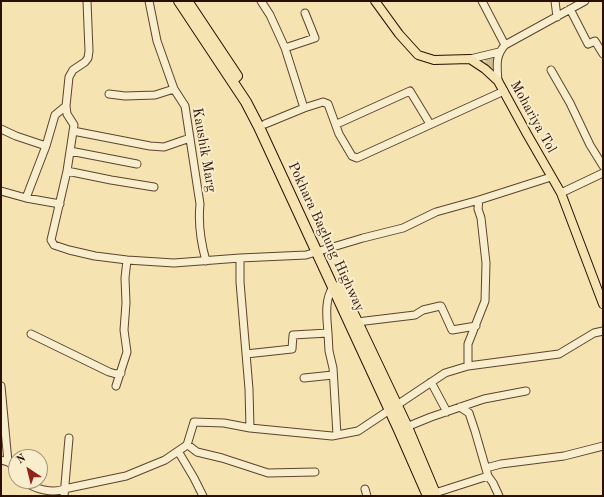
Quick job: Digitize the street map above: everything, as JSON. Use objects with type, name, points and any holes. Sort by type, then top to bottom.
[{"type":"highway","name":"Pokhara Baglung Highway","points":[[179,1],[246,102],[259,127],[357,322],[393,407],[433,495]]},
{"type":"highway","name":"Pokhara Baglung Highway","points":[[187,1],[251,98],[265,124],[320,251],[333,287],[393,407]]},
{"type":"main road","points":[[375,1],[399,34],[418,55],[434,60],[470,59]]},
{"type":"main road","name":"Mohariya Tol","points":[[470,59],[498,81],[561,193],[603,304]]},
{"type":"street","points":[[87,1],[89,51],[88,58],[85,62],[73,70],[69,77],[66,106],[67,114],[74,125],[67,171],[51,240],[54,245],[88,254],[127,260],[174,263],[206,262],[240,258],[306,256],[362,238],[403,228],[436,212],[551,177]]},
{"type":"street","name":"Kaushik Marg","points":[[149,1],[157,41],[174,89],[184,106],[200,204],[199,218],[202,247],[206,262]]},
{"type":"street","points":[[261,1],[270,15],[285,48],[304,108]]},
{"type":"street","points":[[482,1],[506,45]]},
{"type":"street","points":[[555,1],[557,17]]},
{"type":"street","points":[[470,59],[499,52],[506,45],[585,1]]},
{"type":"street","points":[[570,9],[588,44],[595,41],[603,54]]},
{"type":"street","points":[[285,48],[315,38],[305,13]]},
{"type":"street","points":[[498,81],[497,64],[499,52]]},
{"type":"street","points":[[551,70],[570,103],[590,145],[603,166]]},
{"type":"street","points":[[109,94],[125,96],[155,95],[174,89]]},
{"type":"street","points":[[336,124],[410,90],[430,124]]},
{"type":"street","points":[[265,124],[304,108],[326,102],[340,134],[352,156],[357,158],[504,91]]},
{"type":"street","points":[[26,198],[46,146],[55,115],[66,106]]},
{"type":"street","points":[[1,129],[16,136],[46,146]]},
{"type":"street","points":[[73,131],[150,146],[164,147],[190,138]]},
{"type":"street","points":[[70,151],[137,164]]},
{"type":"street","points":[[67,171],[154,187]]},
{"type":"street","points":[[561,193],[603,173]]},
{"type":"street","points":[[1,190],[26,198],[60,204]]},
{"type":"street","points":[[468,366],[468,344],[485,301],[486,263],[481,218],[478,209],[479,200]]},
{"type":"street","points":[[240,258],[240,282],[249,389],[250,428]]},
{"type":"street","points":[[116,386],[127,352],[124,330],[126,303],[125,278],[127,260]]},
{"type":"street","points":[[333,287],[328,300],[328,334],[338,435]]},
{"type":"street","points":[[357,322],[415,315],[423,310],[442,306],[452,330],[476,326]]},
{"type":"street","points":[[43,489],[64,492],[126,476],[165,460],[188,445],[194,422],[224,423],[250,428],[332,436],[358,431],[445,373],[468,366],[558,354],[594,333],[603,331]]},
{"type":"street","points":[[31,334],[109,372],[121,374]]},
{"type":"street","points":[[246,354],[292,349],[293,335],[328,334]]},
{"type":"street","points":[[304,378],[333,375]]},
{"type":"street","points":[[431,382],[447,412]]},
{"type":"street","points":[[1,386],[4,461]]},
{"type":"street","points":[[403,429],[484,399],[526,391]]},
{"type":"street","points":[[460,407],[469,413],[488,476],[494,483],[499,496]]},
{"type":"street","points":[[64,492],[69,438]]},
{"type":"street","points":[[188,445],[197,452],[222,458],[268,473],[315,472]]},
{"type":"street","points":[[486,468],[501,464],[564,456],[603,446]]},
{"type":"street","points":[[178,451],[199,486],[203,496]]},
{"type":"street","points":[[433,495],[488,476]]},
{"type":"shaded area","points":[[496,56],[496,66],[488,69],[483,65],[486,63],[484,59]]}]
